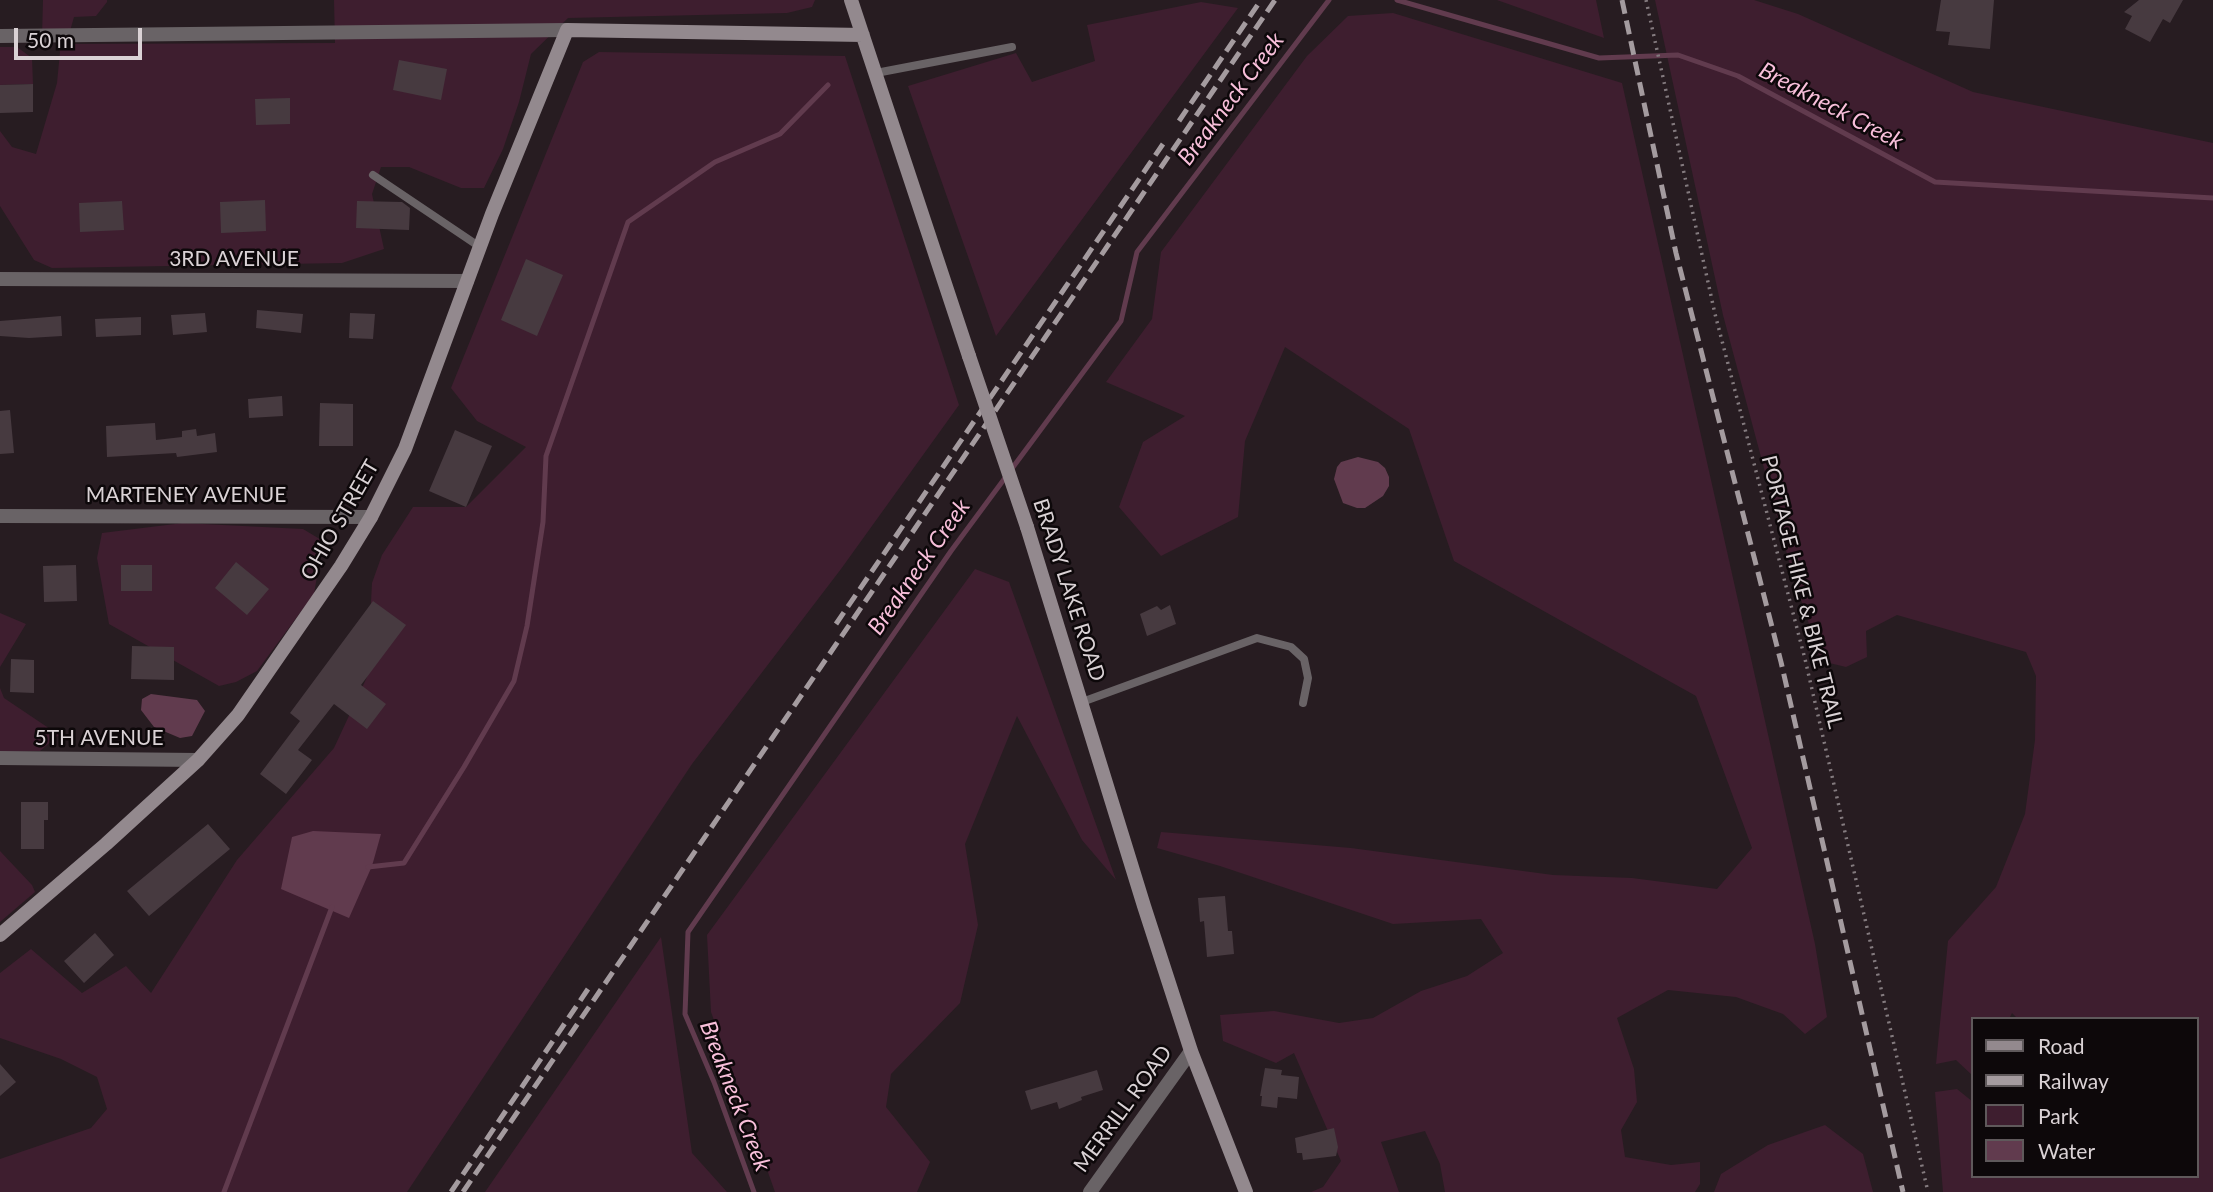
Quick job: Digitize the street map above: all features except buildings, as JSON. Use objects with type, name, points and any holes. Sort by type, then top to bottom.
[{"type":"street","name":"BRADY LAKE ROAD","points":[[851,0],[1027,527],[1191,1051],[1246,1192]]},
{"type":"street","points":[[0,36],[567,30],[863,35]]},
{"type":"street","name":"OHIO STREET","points":[[0,935],[198,760],[238,715],[341,566],[371,517],[405,449],[480,247],[567,30]]},
{"type":"street","name":"3RD AVENUE","points":[[0,279],[467,281]]},
{"type":"street","name":"MARTENEY AVENUE","points":[[0,516],[371,517]]},
{"type":"street","name":"5TH AVENUE","points":[[0,758],[198,760]]},
{"type":"street","name":"MERRILL ROAD","points":[[1090,1192],[1191,1051]]},
{"type":"lane","points":[[876,73],[1012,47]]},
{"type":"lane","points":[[373,175],[480,247]]},
{"type":"lane","points":[[1082,702],[1257,638],[1292,647],[1304,659],[1308,678],[1303,703]]},
{"type":"path","name":"PORTAGE HIKE & BIKE TRAIL","points":[[1646,0],[1716,314],[1805,659],[1928,1192]]},
{"type":"green space","points":[[43,0],[107,2],[96,16],[74,17],[70,31],[42,36]]},
{"type":"green space","points":[[334,0],[815,0],[812,7],[787,13],[568,18],[531,54],[503,149],[484,188],[461,188],[409,167],[381,167],[372,194],[384,249],[342,263],[52,268],[34,260],[0,206],[0,131],[12,147],[36,154],[57,83],[60,52],[57,44],[335,43]]},
{"type":"green space","points":[[1497,0],[1596,0],[1604,38]]},
{"type":"green space","points":[[1655,0],[1754,0],[1798,14],[1973,92],[2213,143],[2213,1192],[1943,1192],[1935,1092],[1957,1089],[1972,1101],[1972,1178],[2199,1178],[2199,1017],[2016,1017],[2012,1013],[2010,1017],[1972,1017],[1972,1075],[1956,1060],[1936,1064],[1948,941],[1996,887],[2025,814],[2035,740],[2036,676],[2026,652],[1897,615],[1866,631],[1867,657],[1846,667],[1821,661],[1791,569],[1723,315]]},
{"type":"green space","points":[[1201,2],[1238,8],[996,336],[908,86],[1016,53],[1032,82],[1095,61],[1087,25]]},
{"type":"green space","points":[[1393,13],[1622,83],[1815,944],[1827,1017],[1805,1034],[1783,1014],[1736,997],[1668,990],[1617,1018],[1634,1069],[1637,1102],[1621,1130],[1625,1157],[1671,1165],[1700,1162],[1700,1184],[1695,1192],[1445,1192],[1440,1164],[1425,1131],[1381,1142],[1399,1192],[1311,1192],[1323,1187],[1341,1161],[1294,1053],[1276,1063],[1223,1041],[1220,1015],[1274,1011],[1339,1023],[1373,1018],[1421,991],[1467,976],[1503,953],[1481,919],[1393,924],[1220,866],[1157,848],[1161,832],[1351,848],[1553,875],[1632,878],[1717,889],[1752,848],[1696,696],[1454,561],[1409,429],[1285,347],[1245,441],[1238,517],[1161,556],[1119,507],[1143,442],[1185,416],[1106,382],[1152,319],[1161,252],[1307,56],[1348,16]]},
{"type":"green space","points":[[0,47],[17,47],[32,58],[33,84],[0,85]]},
{"type":"green space","points":[[599,52],[845,56],[959,405],[841,569],[692,764],[407,1192],[0,1192],[0,1159],[91,1128],[107,1109],[97,1077],[61,1059],[0,1038],[0,973],[31,949],[82,993],[126,966],[151,993],[237,860],[334,748],[367,677],[372,583],[382,555],[413,507],[466,507],[526,447],[477,421],[451,388],[583,62]]},
{"type":"green space","points":[[183,523],[303,529],[323,541],[314,594],[257,671],[236,682],[219,686],[109,624],[97,558],[102,533]]},
{"type":"green space","points":[[975,569],[1009,582],[1116,880],[1082,840],[1017,716],[965,844],[978,925],[960,1003],[891,1074],[886,1107],[930,1162],[917,1192],[775,1192],[711,1012],[707,935]]},
{"type":"green space","points":[[0,613],[26,624],[0,667]]},
{"type":"green space","points":[[0,688],[4,698],[59,735],[40,751],[0,752]]},
{"type":"green space","points":[[0,851],[32,885],[35,892],[0,922]]},
{"type":"green space","points":[[661,937],[692,1153],[727,1192],[485,1192]]},
{"type":"green space","points":[[1825,1125],[1863,1154],[1873,1192],[1714,1192],[1721,1174],[1768,1145]]},
{"type":"water","points":[[1358,457],[1378,462],[1389,477],[1389,486],[1383,496],[1365,508],[1343,503],[1334,479],[1341,462]]},
{"type":"water","points":[[151,694],[197,700],[205,711],[192,736],[180,738],[154,727],[141,710],[142,699]]},
{"type":"water","points":[[313,831],[381,834],[372,866],[349,918],[281,889],[292,837]]},
{"type":"waterway","name":"Breakneck Creek","points":[[754,1192],[714,1082],[685,1014],[688,932],[951,551],[1121,321],[1137,252],[1329,0]]},
{"type":"waterway","name":"Breakneck Creek","points":[[1397,0],[1599,58],[1678,55],[1738,76],[1935,182],[2213,198]]},
{"type":"waterway","name":"Breakneck Creek","points":[[368,867],[404,863],[514,681],[527,626],[543,522],[546,456],[628,222],[715,162],[780,134],[828,85]]},
{"type":"waterway","name":"Breakneck Creek","points":[[224,1192],[332,907]]},
{"type":"railway","points":[[1179,121],[1261,0]]},
{"type":"railway","points":[[463,1192],[1275,0]]},
{"type":"railway","points":[[1622,0],[1676,253],[1781,662],[1903,1192]]},
{"type":"railway","points":[[836,624],[1163,144]]},
{"type":"railway","points":[[451,1192],[588,989]]}]
